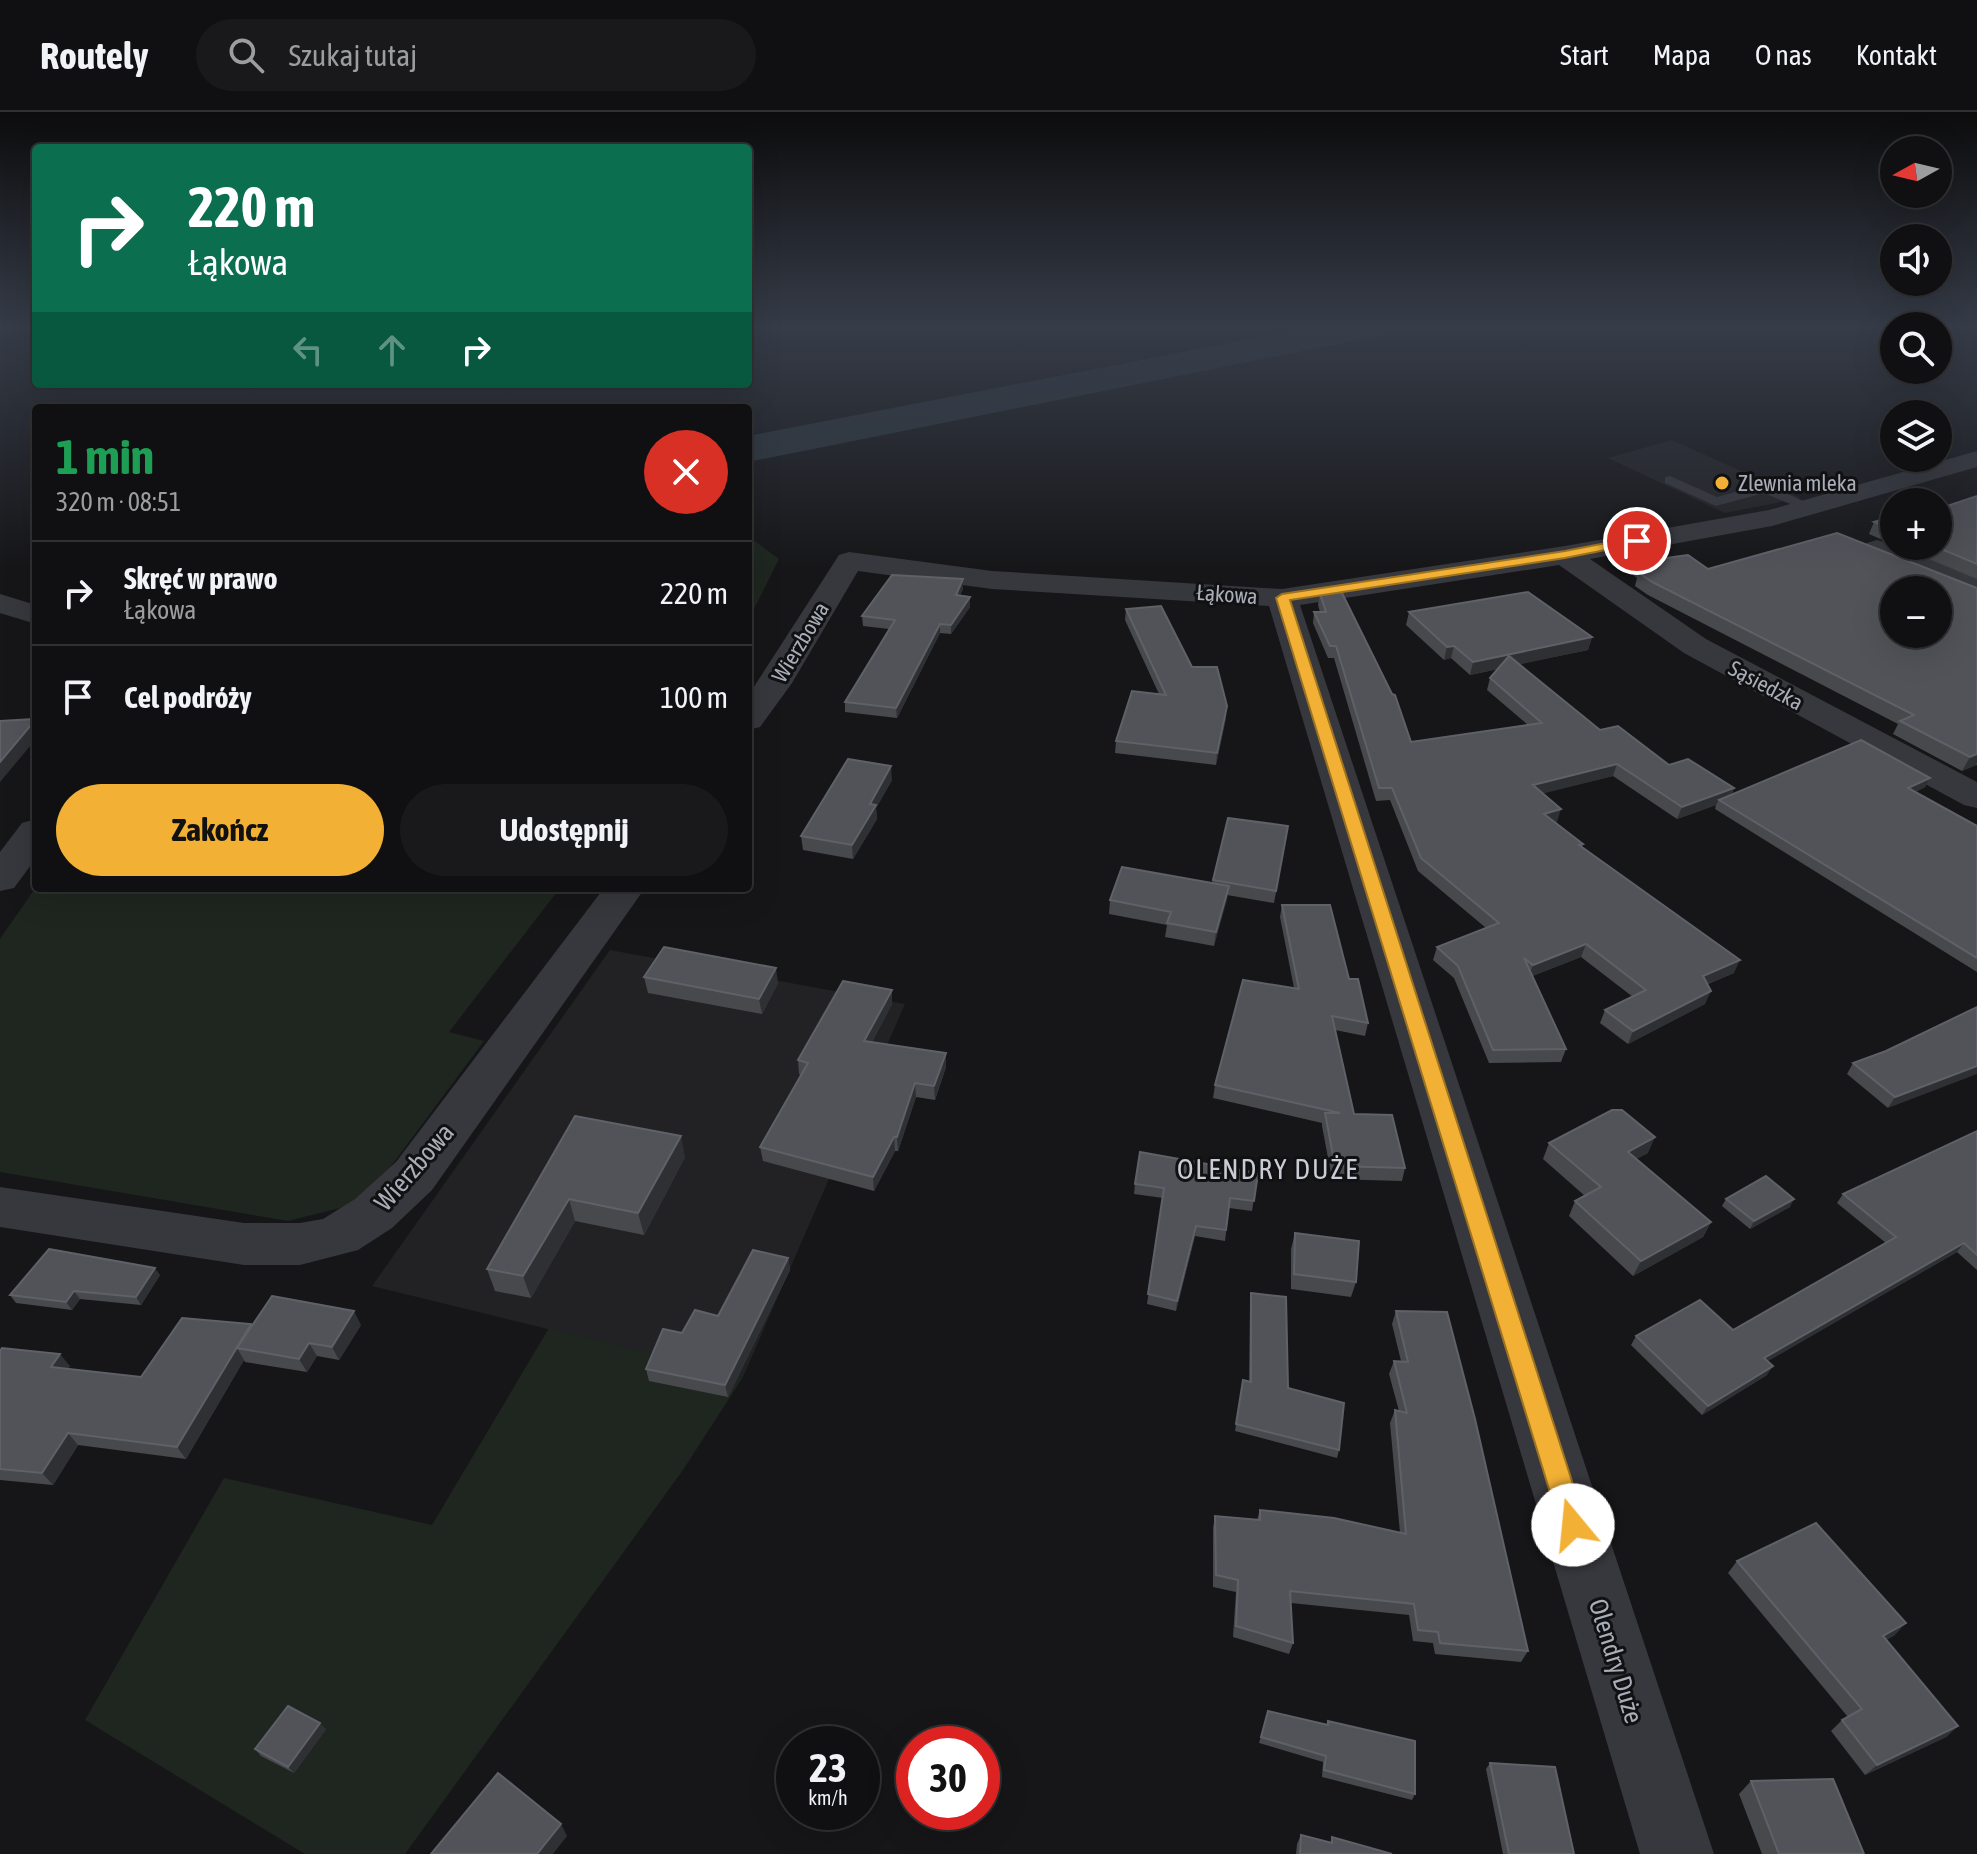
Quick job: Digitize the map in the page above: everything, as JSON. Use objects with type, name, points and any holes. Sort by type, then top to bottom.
[{"type":"street","name":"Łąkowa","points":[[849,561],[992,580],[1282,598],[1565,555],[1801,511],[1977,459]]},
{"type":"street","points":[[1801,511],[1841,535],[1977,593]]},
{"type":"street","points":[[1877,549],[1940,566],[1977,580]]},
{"type":"street","name":"Sąsiedzka","points":[[1565,555],[1695,646],[1977,797]]},
{"type":"street","name":"Wierzbowa","points":[[752,715],[775,683],[849,561]]},
{"type":"street","name":"Olendry Duże","points":[[1282,598],[1677,1854]]},
{"type":"street","points":[[0,603],[32,614]]},
{"type":"street","points":[[0,879],[32,836]]},
{"type":"street","name":"Wierzbowa","points":[[0,1207],[244,1244],[280,1246],[322,1242],[354,1230],[376,1214],[414,1176],[622,892]]},
{"type":"lane","points":[[1670,480],[1716,502],[1765,488],[1801,511]]},
{"type":"shaded area","points":[[1672,440],[1801,498],[1725,513],[1608,458]]},
{"type":"shaded area","points":[[752,539],[779,559],[752,613]]},
{"type":"shaded area","points":[[33,892],[557,892],[449,1032],[484,1041],[380,1181],[344,1207],[288,1221],[0,1172],[0,939]]},
{"type":"shaded area","points":[[610,950],[905,1004],[743,1377],[372,1286]]},
{"type":"shaded area","points":[[549,1328],[743,1377],[683,1470],[405,1854],[305,1854],[85,1720],[224,1478],[432,1525]]},
{"type":"building","points":[[1977,496],[1977,564],[1952,554],[1952,504]]},
{"type":"building","points":[[1837,533],[1880,550],[1880,560],[1906,560],[1946,576],[1880,576],[1880,648],[1952,648],[1952,578],[1977,588],[1977,754],[1970,757],[1900,721],[1914,715],[1639,573],[1650,572],[1637,562],[1688,555],[1708,569]]},
{"type":"building","points":[[892,575],[963,579],[956,595],[970,597],[951,625],[940,624],[896,708],[845,702],[895,620],[862,616]]},
{"type":"building","points":[[1341,591],[1395,695],[1411,742],[1542,723],[1490,678],[1509,656],[1600,730],[1618,726],[1669,765],[1688,759],[1734,788],[1682,807],[1617,764],[1533,785],[1561,809],[1544,814],[1583,844],[1579,845],[1740,960],[1703,976],[1711,991],[1633,1031],[1605,1010],[1646,990],[1586,944],[1533,965],[1524,958],[1566,1049],[1493,1050],[1458,966],[1437,947],[1499,923],[1421,858],[1392,788],[1379,788],[1336,646],[1330,646],[1314,612],[1326,612],[1320,594]]},
{"type":"building","points":[[1528,592],[1592,637],[1473,662],[1454,646],[1447,647],[1409,612]]},
{"type":"building","points":[[1161,606],[1192,667],[1217,667],[1227,706],[1217,753],[1116,741],[1132,691],[1166,695],[1126,609]]},
{"type":"building","points":[[32,719],[32,724],[0,762],[0,721]]},
{"type":"building","points":[[1861,740],[1930,778],[1908,788],[1977,826],[1977,958],[1719,800]]},
{"type":"building","points":[[848,759],[891,766],[870,804],[876,805],[852,845],[801,836]]},
{"type":"building","points":[[1228,818],[1288,826],[1276,891],[1213,880]]},
{"type":"building","points":[[1122,867],[1229,886],[1216,932],[1167,923],[1171,912],[1110,900]]},
{"type":"building","points":[[1282,905],[1330,905],[1349,979],[1358,979],[1368,1023],[1332,1016],[1354,1114],[1392,1115],[1405,1168],[1335,1166],[1325,1113],[1340,1113],[1215,1085],[1243,980],[1299,989]]},
{"type":"building","points":[[664,947],[776,968],[759,999],[644,977]]},
{"type":"building","points":[[843,981],[892,990],[864,1041],[946,1053],[934,1086],[915,1083],[897,1137],[894,1137],[873,1177],[760,1147],[808,1063],[798,1060]]},
{"type":"building","points":[[1977,1007],[1977,1066],[1895,1097],[1853,1063],[1886,1051]]},
{"type":"building","points":[[1612,1110],[1622,1110],[1655,1137],[1628,1152],[1711,1222],[1641,1261],[1575,1201],[1601,1187],[1549,1143]]},
{"type":"building","points":[[575,1116],[681,1136],[638,1213],[569,1199],[523,1276],[487,1269]]},
{"type":"building","points":[[1977,1131],[1977,1255],[1964,1243],[1764,1358],[1773,1366],[1708,1406],[1636,1336],[1700,1300],[1733,1330],[1896,1237],[1843,1194]]},
{"type":"building","points":[[1140,1152],[1258,1173],[1254,1201],[1230,1198],[1226,1230],[1196,1226],[1177,1301],[1148,1294],[1164,1188],[1135,1184]]},
{"type":"building","points":[[1766,1176],[1794,1199],[1754,1221],[1726,1199]]},
{"type":"building","points":[[1295,1233],[1359,1241],[1356,1282],[1294,1274]]},
{"type":"building","points":[[49,1249],[155,1268],[136,1297],[74,1291],[66,1302],[10,1295]]},
{"type":"building","points":[[753,1250],[788,1258],[725,1385],[646,1369],[663,1329],[682,1333],[695,1310],[718,1316]]},
{"type":"building","points":[[1251,1293],[1286,1297],[1288,1388],[1344,1403],[1339,1450],[1236,1424],[1243,1380],[1251,1382]]},
{"type":"building","points":[[272,1296],[354,1311],[332,1347],[309,1343],[299,1359],[237,1348]]},
{"type":"building","points":[[1396,1311],[1447,1312],[1528,1651],[1440,1643],[1438,1632],[1418,1630],[1414,1604],[1290,1591],[1293,1643],[1236,1626],[1238,1580],[1216,1575],[1215,1516],[1260,1520],[1260,1510],[1334,1518],[1406,1534],[1395,1410],[1407,1413],[1394,1361],[1408,1362]]},
{"type":"building","points":[[182,1318],[251,1324],[177,1447],[68,1433],[42,1473],[0,1469],[2,1348],[60,1354],[51,1367],[141,1377]]},
{"type":"building","points":[[1816,1523],[1906,1623],[1883,1636],[1958,1726],[1877,1765],[1842,1720],[1862,1709],[1737,1561]]},
{"type":"building","points":[[288,1706],[320,1723],[288,1767],[255,1749]]},
{"type":"building","points":[[1268,1711],[1415,1741],[1415,1794],[1324,1770],[1326,1756],[1261,1737]]},
{"type":"building","points":[[1490,1763],[1555,1767],[1574,1854],[1509,1854]]},
{"type":"building","points":[[498,1773],[561,1824],[537,1854],[431,1854]]},
{"type":"building","points":[[1833,1779],[1864,1854],[1779,1854],[1751,1781]]},
{"type":"building","points":[[1301,1835],[1332,1843],[1332,1837],[1392,1854],[1300,1854]]},
{"type":"waterway","points":[[752,448],[960,407]]},
{"type":"place","name":"Zlewnia mleka","points":[[1722,483]]},
{"type":"district","name":"OLENDRY DUŻE","points":[[1268,1169]]},
{"type":"route","points":[[1573,1525],[1282,598],[1565,555],[1637,541]]}]
